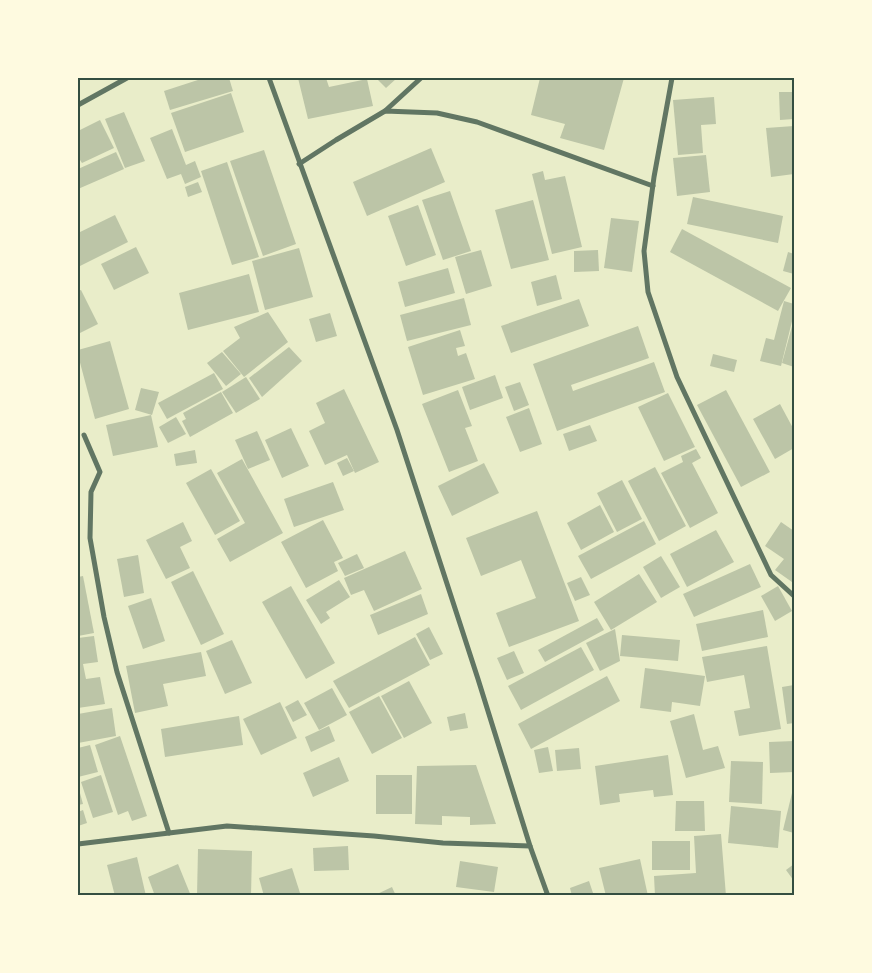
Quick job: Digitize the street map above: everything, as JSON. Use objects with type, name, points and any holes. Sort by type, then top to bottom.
[{"type":"street","points":[[78,105],[127,78]]},
{"type":"street","points":[[269,78],[397,430],[530,846],[548,896]]},
{"type":"street","points":[[299,164],[385,111],[421,78]]},
{"type":"street","points":[[672,78],[653,186],[644,251],[648,292],[676,377],[771,575],[794,596]]},
{"type":"street","points":[[385,111],[437,113],[478,122],[653,186]]},
{"type":"street","points":[[84,434],[100,472],[91,492],[90,538],[104,617],[117,672],[169,833]]},
{"type":"street","points":[[78,844],[227,826],[374,836],[443,843],[530,846]]},
{"type":"building","points":[[204,78],[229,78],[233,91],[170,110],[164,91]]},
{"type":"building","points":[[298,78],[326,78],[329,87],[367,79],[373,106],[308,119]]},
{"type":"building","points":[[376,78],[397,78],[386,88]]},
{"type":"building","points":[[540,78],[624,78],[604,150],[560,138],[565,124],[531,115]]},
{"type":"building","points":[[779,92],[794,92],[794,119],[780,120]]},
{"type":"building","points":[[231,93],[244,132],[185,152],[171,113]]},
{"type":"building","points":[[714,97],[716,124],[701,125],[703,153],[678,155],[673,100]]},
{"type":"building","points":[[124,112],[145,161],[125,168],[105,119]]},
{"type":"building","points":[[100,120],[114,148],[82,163],[78,157],[78,131]]},
{"type":"building","points":[[794,126],[794,174],[771,177],[766,128]]},
{"type":"building","points":[[172,129],[186,165],[195,161],[201,177],[185,184],[181,174],[167,179],[150,138]]},
{"type":"building","points":[[431,148],[445,182],[367,216],[353,182]]},
{"type":"building","points":[[264,150],[296,244],[263,256],[230,161]]},
{"type":"building","points":[[116,152],[124,169],[78,189],[78,169]]},
{"type":"building","points":[[706,155],[710,192],[677,196],[673,158]]},
{"type":"building","points":[[227,162],[259,257],[232,265],[201,171]]},
{"type":"building","points":[[543,171],[545,180],[565,176],[582,247],[552,254],[532,174]]},
{"type":"building","points":[[198,182],[202,192],[188,197],[185,187]]},
{"type":"building","points":[[450,191],[471,251],[443,260],[422,200]]},
{"type":"building","points":[[693,197],[783,216],[778,243],[687,224]]},
{"type":"building","points":[[533,200],[549,260],[511,269],[495,210]]},
{"type":"building","points":[[418,205],[436,255],[406,266],[388,216]]},
{"type":"building","points":[[115,215],[128,242],[78,267],[78,233]]},
{"type":"building","points":[[611,218],[639,221],[632,272],[604,268]]},
{"type":"building","points":[[682,229],[791,288],[778,311],[670,252]]},
{"type":"building","points":[[136,247],[149,273],[114,290],[101,264]]},
{"type":"building","points":[[299,248],[313,297],[265,310],[252,261]]},
{"type":"building","points":[[481,250],[492,286],[466,294],[455,257]]},
{"type":"building","points":[[598,250],[599,271],[574,272],[574,251]]},
{"type":"building","points":[[788,252],[794,254],[794,274],[783,271]]},
{"type":"building","points":[[448,268],[455,293],[405,307],[398,282]]},
{"type":"building","points":[[249,274],[259,312],[188,330],[179,293]]},
{"type":"building","points":[[556,275],[562,299],[537,306],[531,282]]},
{"type":"building","points":[[81,290],[98,324],[78,334],[78,291]]},
{"type":"building","points":[[464,298],[471,325],[407,341],[400,315]]},
{"type":"building","points":[[579,299],[589,326],[511,353],[501,326]]},
{"type":"building","points":[[784,301],[794,304],[794,313],[781,366],[760,361],[766,338],[774,340]]},
{"type":"building","points":[[268,312],[288,342],[244,377],[223,351],[240,338],[234,327]]},
{"type":"building","points":[[330,313],[337,336],[316,342],[309,319]]},
{"type":"building","points":[[794,319],[794,367],[782,363]]},
{"type":"building","points":[[638,326],[649,358],[571,385],[573,391],[654,362],[665,392],[557,431],[533,364]]},
{"type":"building","points":[[460,330],[465,346],[456,348],[458,356],[466,353],[475,379],[423,395],[408,347]]},
{"type":"building","points":[[110,341],[129,409],[95,419],[78,350]]},
{"type":"building","points":[[289,347],[302,361],[262,397],[249,378]]},
{"type":"building","points":[[222,352],[241,374],[226,386],[207,363]]},
{"type":"building","points":[[713,354],[737,360],[734,372],[710,366]]},
{"type":"building","points":[[214,373],[223,389],[167,419],[158,403]]},
{"type":"building","points":[[495,375],[503,398],[470,410],[462,387]]},
{"type":"building","points":[[246,377],[260,399],[236,413],[222,392]]},
{"type":"building","points":[[520,382],[529,405],[514,411],[505,387]]},
{"type":"building","points":[[141,388],[159,392],[152,415],[135,410]]},
{"type":"building","points":[[344,389],[379,462],[355,473],[347,455],[325,465],[309,431],[325,423],[316,403]]},
{"type":"building","points":[[458,390],[472,426],[465,428],[478,461],[449,472],[422,404]]},
{"type":"building","points":[[726,390],[770,472],[741,487],[697,405]]},
{"type":"building","points":[[221,392],[233,413],[190,437],[182,421],[186,419],[183,413]]},
{"type":"building","points":[[668,393],[695,447],[664,461],[638,407]]},
{"type":"building","points":[[780,404],[794,430],[794,448],[775,459],[753,419]]},
{"type":"building","points":[[529,408],[542,444],[520,452],[506,417]]},
{"type":"building","points":[[151,415],[158,447],[113,456],[106,425]]},
{"type":"building","points":[[176,417],[186,434],[168,443],[159,427]]},
{"type":"building","points":[[590,425],[597,441],[569,451],[563,434]]},
{"type":"building","points":[[291,428],[309,466],[282,478],[265,440]]},
{"type":"building","points":[[257,431],[270,460],[248,469],[235,440]]},
{"type":"building","points":[[696,449],[701,458],[692,463],[718,513],[690,528],[661,473],[683,462],[681,456]]},
{"type":"building","points":[[195,450],[197,463],[176,466],[174,454]]},
{"type":"building","points":[[347,458],[354,471],[343,476],[337,463]]},
{"type":"building","points":[[242,459],[283,533],[230,562],[217,539],[245,523],[217,473]]},
{"type":"building","points":[[484,463],[499,493],[452,516],[438,486]]},
{"type":"building","points":[[655,467],[686,526],[659,541],[628,481]]},
{"type":"building","points":[[211,469],[240,521],[215,535],[186,483]]},
{"type":"building","points":[[622,480],[642,519],[617,532],[597,493]]},
{"type":"building","points":[[333,482],[344,510],[294,527],[284,499]]},
{"type":"building","points":[[600,505],[614,532],[581,550],[567,523]]},
{"type":"building","points":[[537,511],[579,621],[509,647],[496,613],[536,598],[521,560],[481,576],[466,538]]},
{"type":"building","points":[[323,520],[343,558],[334,562],[338,571],[306,588],[281,542]]},
{"type":"building","points":[[644,521],[656,544],[591,579],[578,556]]},
{"type":"building","points":[[183,522],[192,541],[180,547],[190,568],[166,579],[146,540]]},
{"type":"building","points":[[781,522],[794,531],[794,577],[792,582],[775,570],[784,559],[765,546]]},
{"type":"building","points":[[716,530],[734,562],[687,587],[670,554]]},
{"type":"building","points":[[405,551],[422,589],[374,611],[364,590],[351,595],[344,578]]},
{"type":"building","points":[[357,554],[364,568],[345,576],[338,563]]},
{"type":"building","points":[[138,555],[144,593],[124,597],[117,559]]},
{"type":"building","points":[[661,556],[680,587],[661,598],[643,567]]},
{"type":"building","points":[[750,564],[761,587],[694,617],[683,594]]},
{"type":"building","points":[[193,571],[224,634],[201,645],[171,582]]},
{"type":"building","points":[[639,574],[657,602],[611,630],[594,602]]},
{"type":"building","points":[[83,576],[94,633],[78,636],[78,577]]},
{"type":"building","points":[[581,577],[590,595],[575,601],[567,583]]},
{"type":"building","points":[[339,580],[350,597],[326,612],[330,618],[321,624],[306,600]]},
{"type":"building","points":[[291,586],[335,663],[306,679],[262,602]]},
{"type":"building","points":[[778,586],[792,611],[775,621],[761,596]]},
{"type":"building","points":[[421,594],[428,614],[378,635],[370,615]]},
{"type":"building","points":[[151,598],[165,641],[143,649],[128,606]]},
{"type":"building","points":[[763,610],[768,637],[702,651],[696,624]]},
{"type":"building","points":[[597,618],[604,630],[545,662],[538,650]]},
{"type":"building","points":[[429,627],[443,654],[430,660],[416,634]]},
{"type":"building","points":[[615,629],[620,661],[600,671],[586,643]]},
{"type":"building","points":[[622,635],[680,640],[678,661],[620,656]]},
{"type":"building","points":[[94,636],[98,662],[83,664],[86,679],[100,677],[105,704],[78,708],[78,638]]},
{"type":"building","points":[[415,637],[430,665],[349,708],[333,681]]},
{"type":"building","points":[[232,640],[252,683],[225,694],[206,651]]},
{"type":"building","points":[[767,646],[781,729],[739,736],[734,711],[750,708],[744,675],[707,682],[702,657]]},
{"type":"building","points":[[581,647],[594,670],[521,710],[508,686]]},
{"type":"building","points":[[514,651],[524,673],[507,680],[497,658]]},
{"type":"building","points":[[201,652],[206,676],[163,684],[168,706],[135,713],[126,666]]},
{"type":"building","points":[[645,668],[705,676],[700,706],[672,702],[671,712],[640,708]]},
{"type":"building","points":[[607,676],[620,701],[531,749],[518,724]]},
{"type":"building","points":[[409,681],[432,723],[404,738],[381,696]]},
{"type":"building","points":[[794,685],[794,723],[787,724],[782,687]]},
{"type":"building","points":[[332,688],[347,715],[319,730],[304,703]]},
{"type":"building","points":[[379,696],[402,738],[372,754],[349,712]]},
{"type":"building","points":[[298,700],[307,715],[293,722],[285,707]]},
{"type":"building","points":[[280,702],[297,738],[261,755],[243,719]]},
{"type":"building","points":[[112,708],[116,736],[78,743],[78,714]]},
{"type":"building","points":[[465,713],[468,728],[450,731],[447,717]]},
{"type":"building","points":[[694,714],[703,750],[718,746],[725,768],[686,778],[670,721]]},
{"type":"building","points":[[239,716],[243,745],[165,757],[161,729]]},
{"type":"building","points":[[329,726],[335,741],[311,752],[305,737]]},
{"type":"building","points":[[120,736],[147,816],[132,821],[128,811],[118,815],[95,745]]},
{"type":"building","points":[[794,741],[794,772],[770,773],[769,742]]},
{"type":"building","points":[[90,745],[98,772],[78,777],[78,748]]},
{"type":"building","points":[[548,747],[553,771],[539,773],[534,750]]},
{"type":"building","points":[[579,748],[581,769],[557,771],[555,750]]},
{"type":"building","points":[[668,755],[673,795],[654,797],[653,790],[619,794],[620,802],[600,805],[595,766]]},
{"type":"building","points":[[339,757],[349,781],[313,797],[303,773]]},
{"type":"building","points":[[731,761],[763,762],[762,804],[729,802]]},
{"type":"building","points":[[476,765],[496,824],[470,825],[470,817],[442,816],[442,825],[415,824],[417,766]]},
{"type":"building","points":[[101,775],[113,812],[93,818],[81,782]]},
{"type":"building","points":[[376,775],[412,775],[412,814],[376,814]]},
{"type":"building","points":[[78,786],[83,804],[78,805]]},
{"type":"building","points":[[792,793],[794,794],[794,833],[783,830]]},
{"type":"building","points":[[676,801],[704,801],[705,831],[675,831]]},
{"type":"building","points":[[731,806],[781,811],[778,848],[728,843]]},
{"type":"building","points":[[83,810],[87,823],[78,826],[78,812]]},
{"type":"building","points":[[721,834],[726,896],[655,896],[654,876],[696,873],[694,836]]},
{"type":"building","points":[[652,841],[690,841],[690,870],[652,870]]},
{"type":"building","points":[[348,846],[349,870],[314,871],[313,848]]},
{"type":"building","points":[[198,849],[252,851],[251,896],[197,896]]},
{"type":"building","points":[[137,857],[146,896],[115,896],[107,865]]},
{"type":"building","points":[[640,859],[648,896],[606,896],[599,868]]},
{"type":"building","points":[[460,861],[498,867],[494,892],[456,887]]},
{"type":"building","points":[[178,864],[191,896],[155,896],[148,877]]},
{"type":"building","points":[[794,864],[794,881],[786,870]]},
{"type":"building","points":[[292,868],[301,896],[264,896],[259,878]]},
{"type":"building","points":[[589,881],[594,896],[572,896],[570,888]]},
{"type":"building","points":[[392,887],[396,896],[373,896]]}]
